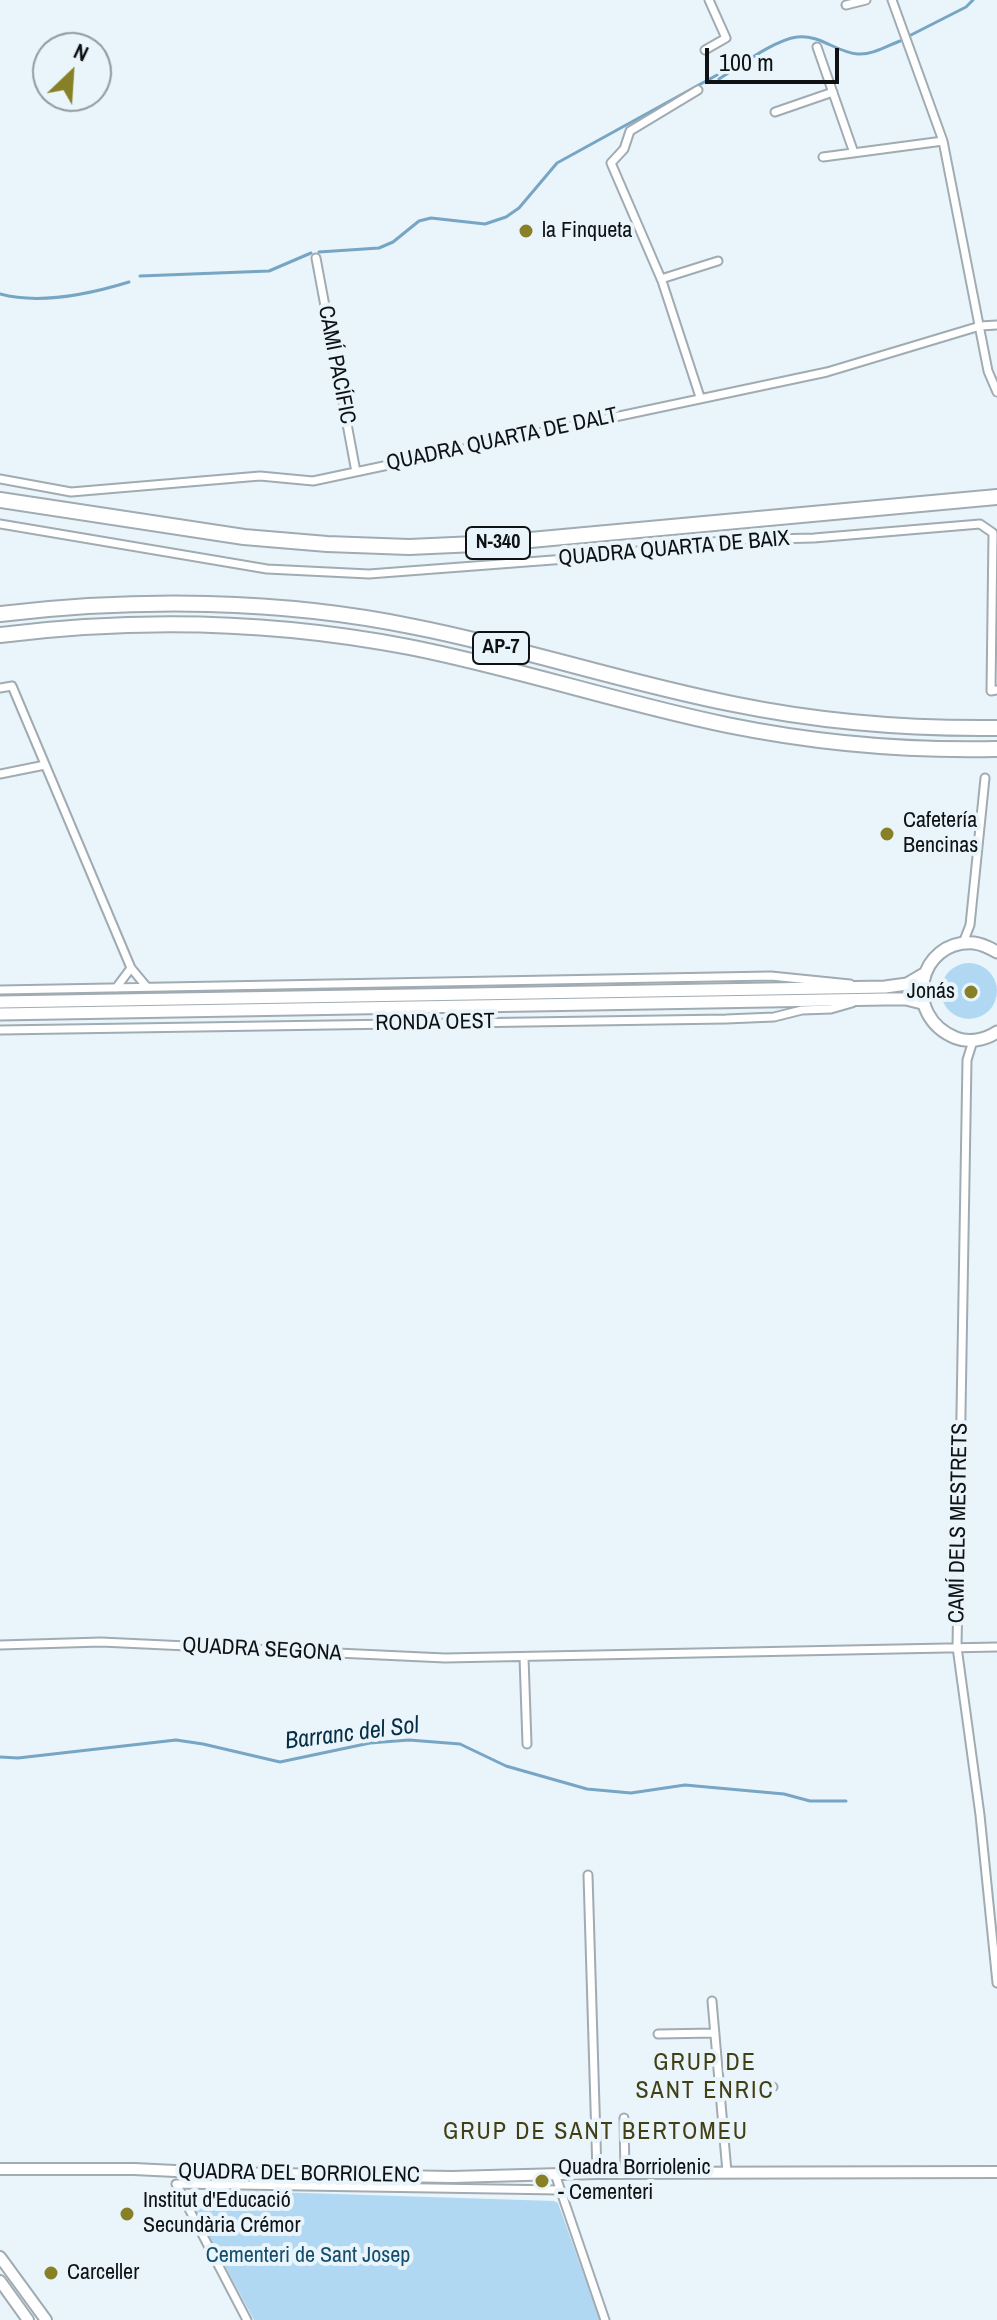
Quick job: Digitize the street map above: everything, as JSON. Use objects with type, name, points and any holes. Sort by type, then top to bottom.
[{"type":"highway","name":"N-340","points":[[0,500],[244,537],[409,547],[541,539],[997,497]]},
{"type":"highway","name":"AP-7","points":[[0,614],[70,606],[162,603],[286,609],[414,626],[731,704],[793,715],[839,722],[934,729],[997,728]]},
{"type":"highway","name":"AP-7","points":[[0,635],[67,627],[160,624],[285,629],[409,647],[728,725],[835,742],[932,750],[997,749]]},
{"type":"main road","points":[[997,952],[978,943],[963,943],[941,952],[924,974],[921,989],[927,1016],[941,1032],[966,1040],[997,1032]]},
{"type":"main road","name":"RONDA OEST","points":[[0,1014],[867,993],[907,984],[924,974]]},
{"type":"main road","name":"RONDA OEST","points":[[0,1002],[867,993],[922,1003]]},
{"type":"street","points":[[705,50],[726,38],[709,0]]},
{"type":"street","points":[[846,5],[866,0]]},
{"type":"street","points":[[892,0],[943,141],[988,371],[997,392]]},
{"type":"street","points":[[817,47],[854,153]]},
{"type":"street","points":[[698,90],[630,131],[624,149],[611,163],[661,279],[700,397]]},
{"type":"street","points":[[775,112],[833,92]]},
{"type":"street","points":[[823,157],[943,141]]},
{"type":"street","name":"CAMÍ PACÍFIC","points":[[316,258],[356,472]]},
{"type":"street","points":[[661,279],[718,261]]},
{"type":"street","name":"QUADRA QUARTA DE DALT","points":[[0,479],[71,492],[260,476],[313,481],[827,372],[980,326],[997,325]]},
{"type":"street","name":"QUADRA QUARTA DE BAIX","points":[[0,524],[267,569],[369,574],[579,558],[730,540],[814,538],[980,524],[993,533],[991,691],[997,690]]},
{"type":"street","points":[[0,688],[12,686],[131,968],[147,987]]},
{"type":"street","points":[[0,774],[45,765]]},
{"type":"street","points":[[963,943],[970,925],[985,778]]},
{"type":"street","points":[[970,925],[978,943]]},
{"type":"street","points":[[116,988],[131,968]]},
{"type":"street","name":"RONDA OEST","points":[[0,990],[771,976],[831,980],[867,993]]},
{"type":"street","name":"RONDA OEST","points":[[0,1030],[774,1017],[802,1010],[831,1009],[867,993]]},
{"type":"street","name":"CAMÍ DELS MESTRETS","points":[[966,1040],[957,1647],[980,1815],[997,1983]]},
{"type":"street","name":"QUADRA SEGONA","points":[[0,1645],[101,1642],[445,1658],[997,1647]]},
{"type":"street","points":[[524,1657],[527,1744]]},
{"type":"street","points":[[588,1875],[597,2173]]},
{"type":"street","points":[[712,2001],[727,2172]]},
{"type":"street","points":[[658,2034],[715,2033]]},
{"type":"street","points":[[720,2092],[773,2087]]},
{"type":"street","points":[[624,2118],[625,2173]]},
{"type":"street","name":"QUADRA DEL BORRIOLENC","points":[[0,2169],[452,2177],[597,2173],[997,2172]]},
{"type":"street","points":[[555,2174],[605,2320]]},
{"type":"street","points":[[247,2320],[176,2184],[560,2190]]},
{"type":"street","points":[[0,2257],[46,2320]]},
{"type":"street","points":[[0,2281],[28,2320]]},
{"type":"green space","points":[[969,963],[989,971],[997,991],[989,1011],[969,1019],[949,1011],[941,991],[949,971]]},
{"type":"green space","name":"Cementeri de Sant Josep","points":[[210,2190],[554,2201],[558,2203],[600,2320],[254,2320],[196,2212],[199,2198]]},
{"type":"waterway","points":[[909,36],[966,7],[973,0]]},
{"type":"waterway","points":[[719,79],[768,48],[797,37],[813,38],[858,54],[874,52],[900,41]]},
{"type":"waterway","points":[[319,252],[379,248],[393,242],[419,221],[431,218],[485,224],[506,217],[519,208],[557,163],[717,75]]},
{"type":"waterway","points":[[140,276],[269,271],[311,253]]},
{"type":"waterway","points":[[0,294],[49,298],[82,294],[129,282]]},
{"type":"waterway","name":"Barranc del Sol","points":[[0,1757],[18,1758],[176,1740],[280,1762],[370,1743],[409,1740],[460,1744],[506,1766],[587,1789],[631,1793],[685,1785],[784,1794],[810,1801],[846,1801]]},
{"type":"place","name":"la Finqueta","points":[[526,231]]},
{"type":"place","name":"Cafetería Bencinas","points":[[887,834]]},
{"type":"place","name":"Jonás","points":[[971,992]]},
{"type":"place","name":"Quadra Borriolenic - Cementeri","points":[[542,2181]]},
{"type":"place","name":"Institut d'Educació Secundària Crémor","points":[[127,2214]]},
{"type":"place","name":"Carceller","points":[[51,2273]]},
{"type":"district","name":"GRUP DE SANT ENRIC","points":[[705,2078]]},
{"type":"district","name":"GRUP DE SANT BERTOMEU","points":[[596,2133]]}]
